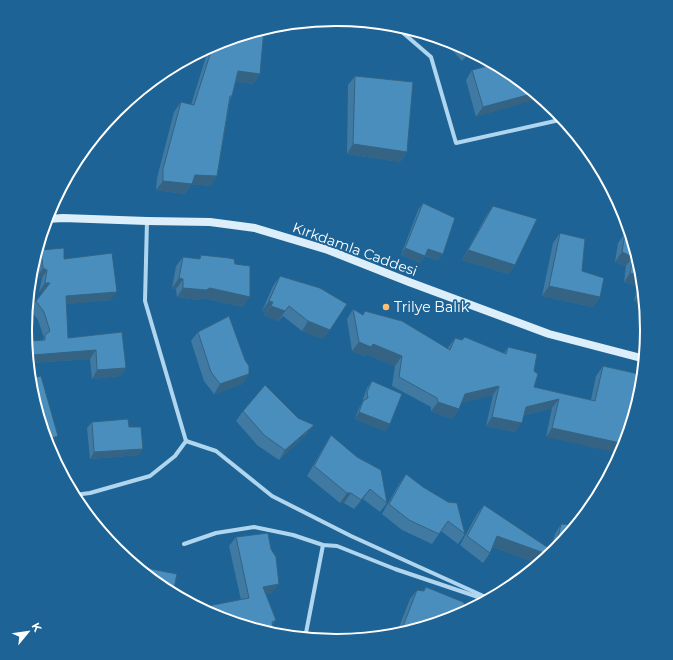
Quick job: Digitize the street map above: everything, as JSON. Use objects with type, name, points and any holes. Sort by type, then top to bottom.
[{"type":"street","points":[[404,34],[430,57],[456,144],[556,121]]},
{"type":"street","name":"Kırkdamla Caddesi","points":[[54,219],[210,222],[255,228],[328,250],[549,334],[639,358]]},
{"type":"street","points":[[147,221],[145,301],[186,441]]},
{"type":"street","points":[[81,494],[90,493],[150,476],[175,456],[186,441]]},
{"type":"street","points":[[186,441],[216,451],[272,496],[351,536],[483,596]]},
{"type":"street","points":[[184,544],[216,533],[254,527],[293,535],[324,545],[337,546],[395,568],[482,597]]},
{"type":"street","points":[[306,632],[324,545]]},
{"type":"building","points":[[263,35],[260,74],[238,71],[232,96],[230,96],[217,176],[195,175],[192,184],[163,181],[163,169],[181,102],[194,105],[210,53],[239,42]]},
{"type":"building","points":[[487,66],[505,77],[529,95],[483,107],[472,70]]},
{"type":"building","points":[[355,76],[413,82],[407,152],[353,144]]},
{"type":"building","points":[[423,203],[455,218],[443,254],[428,249],[425,256],[405,248]]},
{"type":"building","points":[[493,206],[537,219],[515,265],[468,250]]},
{"type":"building","points":[[560,233],[585,239],[582,271],[604,278],[600,297],[549,286]]},
{"type":"building","points":[[625,234],[631,256],[622,252]]},
{"type":"building","points":[[64,248],[64,259],[112,253],[117,292],[66,296],[68,338],[122,332],[126,368],[97,370],[96,350],[33,355],[33,341],[45,340],[45,335],[50,331],[44,312],[36,301],[50,283],[45,283],[47,270],[43,268],[42,256],[43,250]]},
{"type":"building","points":[[201,255],[234,259],[235,264],[250,266],[250,297],[210,288],[206,290],[183,288],[183,279],[179,278],[183,257],[200,259]]},
{"type":"building","points":[[632,260],[636,274],[630,273]]},
{"type":"building","points":[[280,276],[320,288],[347,304],[330,330],[308,321],[289,306],[285,311],[271,306],[273,302],[269,301]]},
{"type":"building","points":[[353,309],[363,315],[365,311],[402,321],[450,350],[455,338],[462,340],[465,337],[506,354],[508,347],[537,354],[534,371],[538,374],[534,387],[595,401],[603,366],[637,374],[630,409],[618,443],[552,428],[559,399],[526,407],[522,423],[492,417],[499,386],[465,394],[459,409],[438,402],[437,398],[399,377],[402,356],[373,344],[371,347],[359,342]]},
{"type":"building","points":[[229,316],[245,360],[249,366],[249,374],[220,384],[211,372],[198,332]]},
{"type":"building","points":[[41,376],[58,436],[53,438],[43,409],[36,377]]},
{"type":"building","points":[[372,381],[402,394],[390,424],[359,412],[363,401],[368,398],[367,392]]},
{"type":"building","points":[[265,385],[298,418],[314,425],[285,450],[264,435],[243,411]]},
{"type":"building","points":[[128,419],[129,427],[141,427],[143,449],[94,452],[92,422]]},
{"type":"building","points":[[331,435],[357,457],[381,470],[387,503],[370,489],[361,500],[351,493],[347,493],[314,466]]},
{"type":"building","points":[[406,474],[423,487],[448,502],[457,503],[465,534],[448,521],[439,534],[409,520],[389,504]]},
{"type":"building","points":[[484,505],[548,548],[543,553],[497,536],[490,553],[467,536]]},
{"type":"building","points":[[561,524],[570,525],[565,530],[558,538]]},
{"type":"building","points":[[268,533],[271,549],[276,557],[279,584],[263,587],[276,620],[272,622],[273,627],[239,618],[209,606],[249,598],[236,537]]},
{"type":"building","points":[[148,568],[177,574],[174,587]]},
{"type":"building","points":[[426,587],[463,602],[465,605],[434,618],[403,627],[417,590],[424,591]]},
{"type":"place","name":"Trilye Balık","points":[[386,307]]}]
